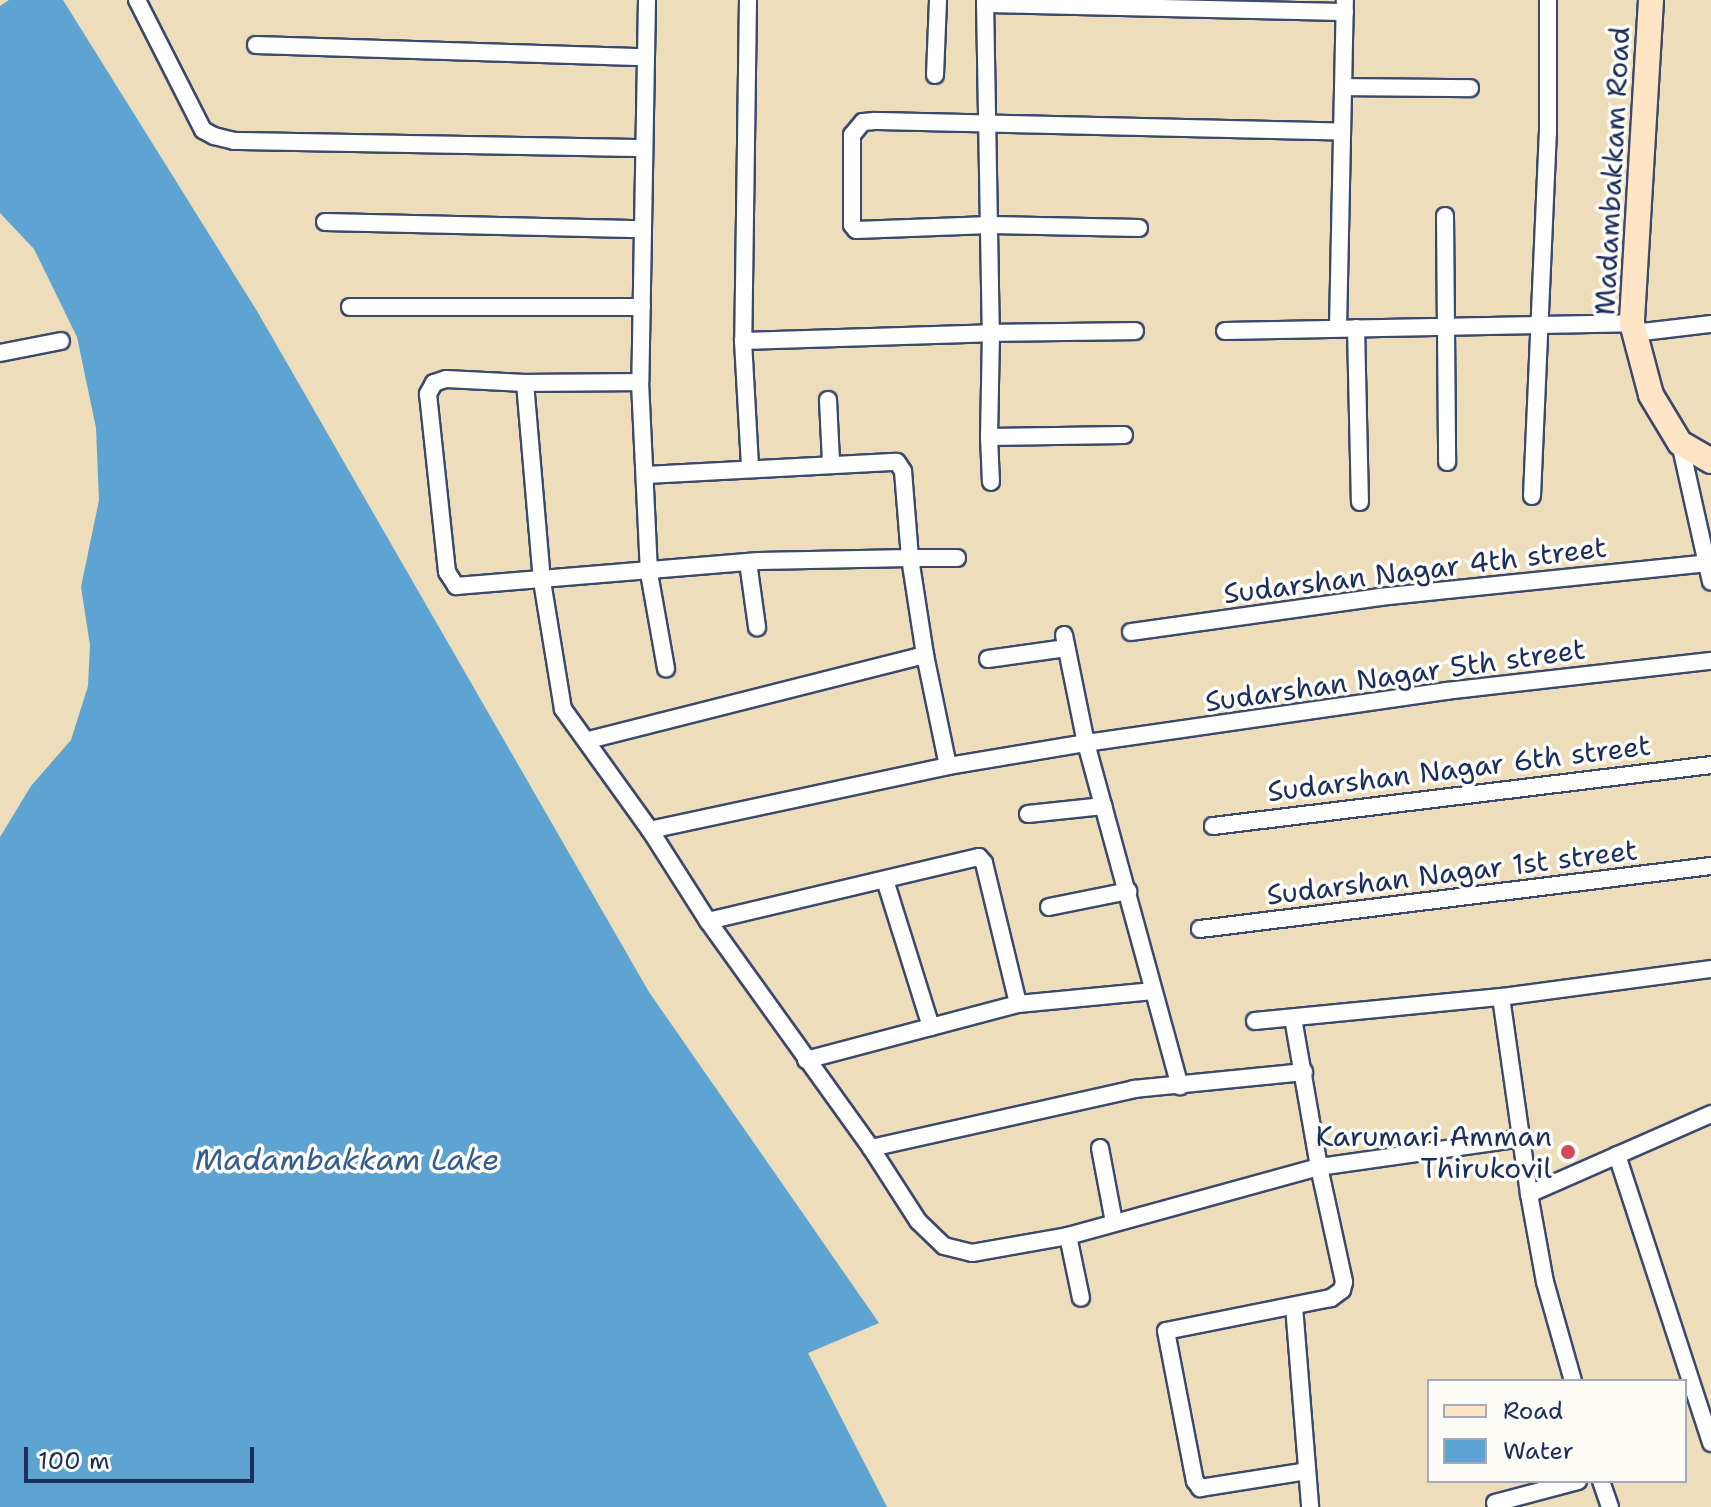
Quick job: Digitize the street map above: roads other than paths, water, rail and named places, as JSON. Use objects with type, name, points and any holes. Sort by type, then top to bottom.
[{"type":"street","points":[[137,0],[203,130],[214,136],[234,141],[642,148]]},
{"type":"street","points":[[647,0],[640,382],[649,573],[666,668]]},
{"type":"street","points":[[748,0],[743,341],[750,468]]},
{"type":"street","points":[[935,75],[938,0]]},
{"type":"street","points":[[1532,496],[1548,133],[1548,0]]},
{"type":"street","name":"Madambakkam Road","points":[[1651,0],[1633,328],[1651,395],[1680,443],[1711,461]]},
{"type":"street","points":[[991,482],[989,124],[985,2],[1345,6],[1338,328]]},
{"type":"street","points":[[256,45],[644,57]]},
{"type":"street","points":[[1343,87],[1470,88]]},
{"type":"street","points":[[1139,228],[990,225],[862,231],[852,225],[852,135],[856,127],[875,121],[1342,132]]},
{"type":"street","points":[[1445,216],[1447,462]]},
{"type":"street","points":[[325,222],[642,229]]},
{"type":"street","points":[[350,307],[642,307]]},
{"type":"street","points":[[1225,331],[1539,324],[1633,328],[1711,324]]},
{"type":"street","points":[[1356,328],[1360,502]]},
{"type":"street","points":[[743,341],[1135,331]]},
{"type":"street","points":[[0,353],[61,341]]},
{"type":"street","points":[[640,382],[525,383],[446,379],[434,383],[428,394],[448,578],[460,588],[748,562],[957,558]]},
{"type":"street","points":[[525,383],[542,581],[563,709],[650,830],[708,921],[871,1148],[918,1221],[944,1246],[972,1253],[1068,1236],[1319,1167],[1523,1138]]},
{"type":"street","points":[[828,400],[831,462]]},
{"type":"street","points":[[989,437],[1124,435]]},
{"type":"street","points":[[1680,443],[1711,582]]},
{"type":"street","points":[[646,475],[831,462],[890,460],[902,466],[910,558],[925,655],[948,766]]},
{"type":"street","points":[[748,562],[757,627]]},
{"type":"street","name":"Sudarshan Nagar 4th street","points":[[1131,632],[1380,597],[1707,563]]},
{"type":"street","points":[[988,659],[1065,641],[1086,743],[1180,1086]]},
{"type":"street","points":[[588,740],[925,655]]},
{"type":"street","name":"Sudarshan Nagar 5th street","points":[[650,830],[948,766],[1086,743],[1446,691],[1711,661]]},
{"type":"street","name":"Sudarshan Nagar 6th street","points":[[1213,826],[1711,765]]},
{"type":"street","points":[[1028,814],[1104,806]]},
{"type":"street","points":[[708,921],[975,857],[981,859],[1018,1004]]},
{"type":"street","name":"Sudarshan Nagar 1st street","points":[[1200,929],[1711,866]]},
{"type":"street","points":[[885,880],[931,1027]]},
{"type":"street","points":[[1049,907],[1128,891]]},
{"type":"street","points":[[1255,1021],[1501,997],[1711,969]]},
{"type":"street","points":[[806,1060],[1018,1004],[1153,991]]},
{"type":"street","points":[[1501,997],[1545,1282],[1572,1379]]},
{"type":"street","points":[[1293,1018],[1319,1167],[1344,1282],[1338,1294],[1294,1306],[1166,1331],[1195,1481],[1200,1488],[1307,1471]]},
{"type":"street","points":[[871,1148],[1134,1089],[1304,1072]]},
{"type":"street","points":[[1529,1194],[1711,1114]]},
{"type":"street","points":[[1100,1148],[1114,1222]]},
{"type":"street","points":[[1617,1155],[1711,1443]]},
{"type":"street","points":[[1068,1236],[1081,1298]]},
{"type":"street","points":[[1294,1306],[1310,1507]]},
{"type":"street","points":[[1495,1503],[1536,1500],[1574,1483]]},
{"type":"street","points":[[1602,1483],[1610,1507]]},
{"type":"water","name":"Madambakkam Lake","points":[[9,0],[63,0],[257,311],[649,992],[879,1323],[808,1353],[887,1507],[0,1507],[0,837],[31,786],[71,740],[88,686],[90,645],[81,587],[99,500],[96,428],[77,337],[34,249],[0,213],[0,6]]},
{"type":"place","name":"Karumari Amman Thirukovil","points":[[1568,1152]]}]
